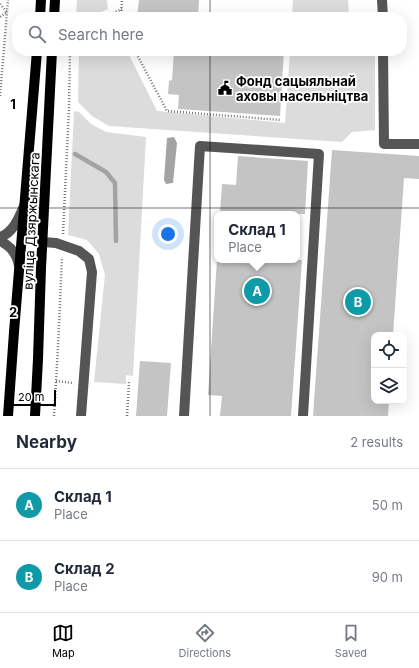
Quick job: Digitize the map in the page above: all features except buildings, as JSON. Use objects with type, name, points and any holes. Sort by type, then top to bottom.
[{"type":"main road","points":[[40,12],[41,0]]},
{"type":"main road","points":[[54,12],[55,0]]},
{"type":"main road","name":"вуліца Дзяржынскага","points":[[8,416],[37,56]]},
{"type":"main road","name":"вуліца Дзяржынскага","points":[[35,416],[52,56]]},
{"type":"lane","points":[[382,0],[383,12]]},
{"type":"lane","points":[[383,56],[384,144],[419,144]]},
{"type":"lane","points":[[184,416],[200,146],[320,154],[303,416]]},
{"type":"lane","points":[[0,237],[10,231],[16,223],[24,206]]},
{"type":"lane","points":[[0,240],[10,247],[16,254],[19,266]]},
{"type":"lane","points":[[43,242],[56,242],[79,251],[89,259],[92,272],[81,416]]},
{"type":"path","points":[[0,96],[8,0]]},
{"type":"path","points":[[122,0],[122,12]]},
{"type":"path","points":[[0,4],[7,12]]},
{"type":"path","points":[[116,12],[122,9]]},
{"type":"path","points":[[0,17],[7,12]]},
{"type":"path","points":[[54,416],[69,108],[70,56]]},
{"type":"path","points":[[138,56],[168,111],[281,120]]},
{"type":"path","points":[[127,416],[129,382]]},
{"type":"shaded area","points":[[77,0],[107,0],[108,9],[101,12],[76,12]]},
{"type":"shaded area","points":[[293,0],[348,0],[349,12],[292,12]]},
{"type":"shaded area","points":[[79,56],[130,56],[157,111],[285,123],[290,56],[375,56],[375,130],[352,132],[342,142],[109,126],[92,116],[78,102]]},
{"type":"shaded area","points":[[74,111],[79,112],[91,124],[106,132],[146,137],[133,376],[126,375],[126,384],[94,382],[105,275],[99,254],[87,240],[68,235]]},
{"type":"shaded area","points":[[174,137],[177,143],[173,183],[166,184],[164,180],[167,138]]},
{"type":"waterway","points":[[75,154],[106,172],[115,183],[116,241]]},
{"type":"place","name":"Фонд сацыяльнай аховы насельніцтва","points":[[225,88]]},
{"type":"place","name":"Склад 1","points":[[257,291]]},
{"type":"place","name":"Склад 2","points":[[358,302]]}]
